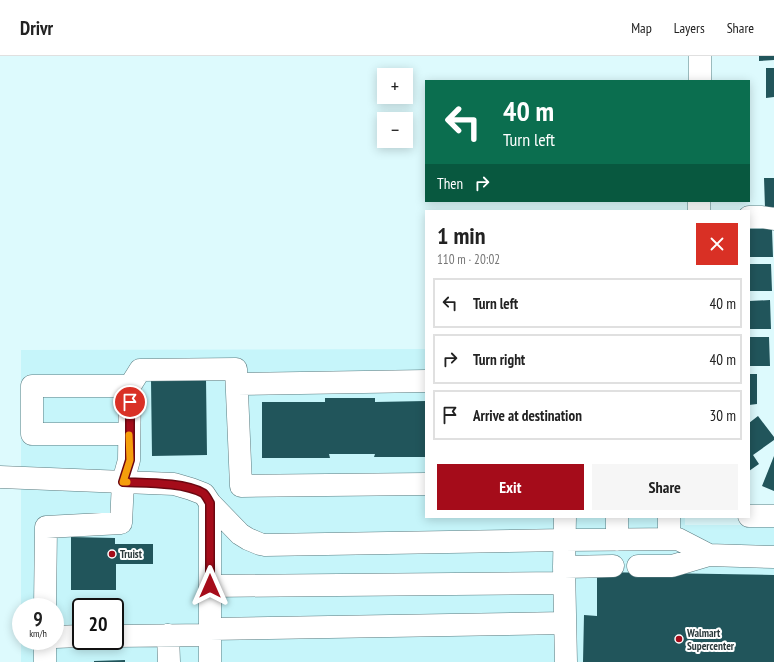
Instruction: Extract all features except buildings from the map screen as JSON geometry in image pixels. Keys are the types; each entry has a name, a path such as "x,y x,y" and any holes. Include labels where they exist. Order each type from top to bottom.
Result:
{"lane":[{"path":"700,56 700,80"},
{"path":"750,217 774,219"},
{"path":"45,598 46,527 121,523 123,482 130,460 130,386 140,370 236,369 241,486"},
{"path":"237,384 425,381"},
{"path":"129,434 32,434 32,386 130,386"},
{"path":"0,477 174,484 204,494 240,534 248,540 265,545 669,539 678,540 709,555"},
{"path":"210,662 210,586 215,508 241,486 425,484"},
{"path":"750,516 774,516"},
{"path":"564,518 566,662"},
{"path":"617,518 617,540"},
{"path":"669,518 669,539"},
{"path":"638,566 672,566 709,555 774,557"},
{"path":"210,586 564,575 613,566"},
{"path":"124,636 210,632 565,623"},
{"path":"168,635 169,662"},
{"path":"45,650 45,662"}],"shaded area":[{"path":"425,349 425,518 685,518 685,525 774,525 774,662 21,662 21,650 64,650 64,598 21,598 21,350"}],"slow traffic":[{"path":"127,482 123,482 130,460 129,435"}],"place":[{"name":"Truist","path":"112,554"},
{"name":"Walmart Supercenter","path":"679,639"}],"route":[{"path":"130,402 130,460 123,482 174,484 204,494 210,503 210,586"}]}
